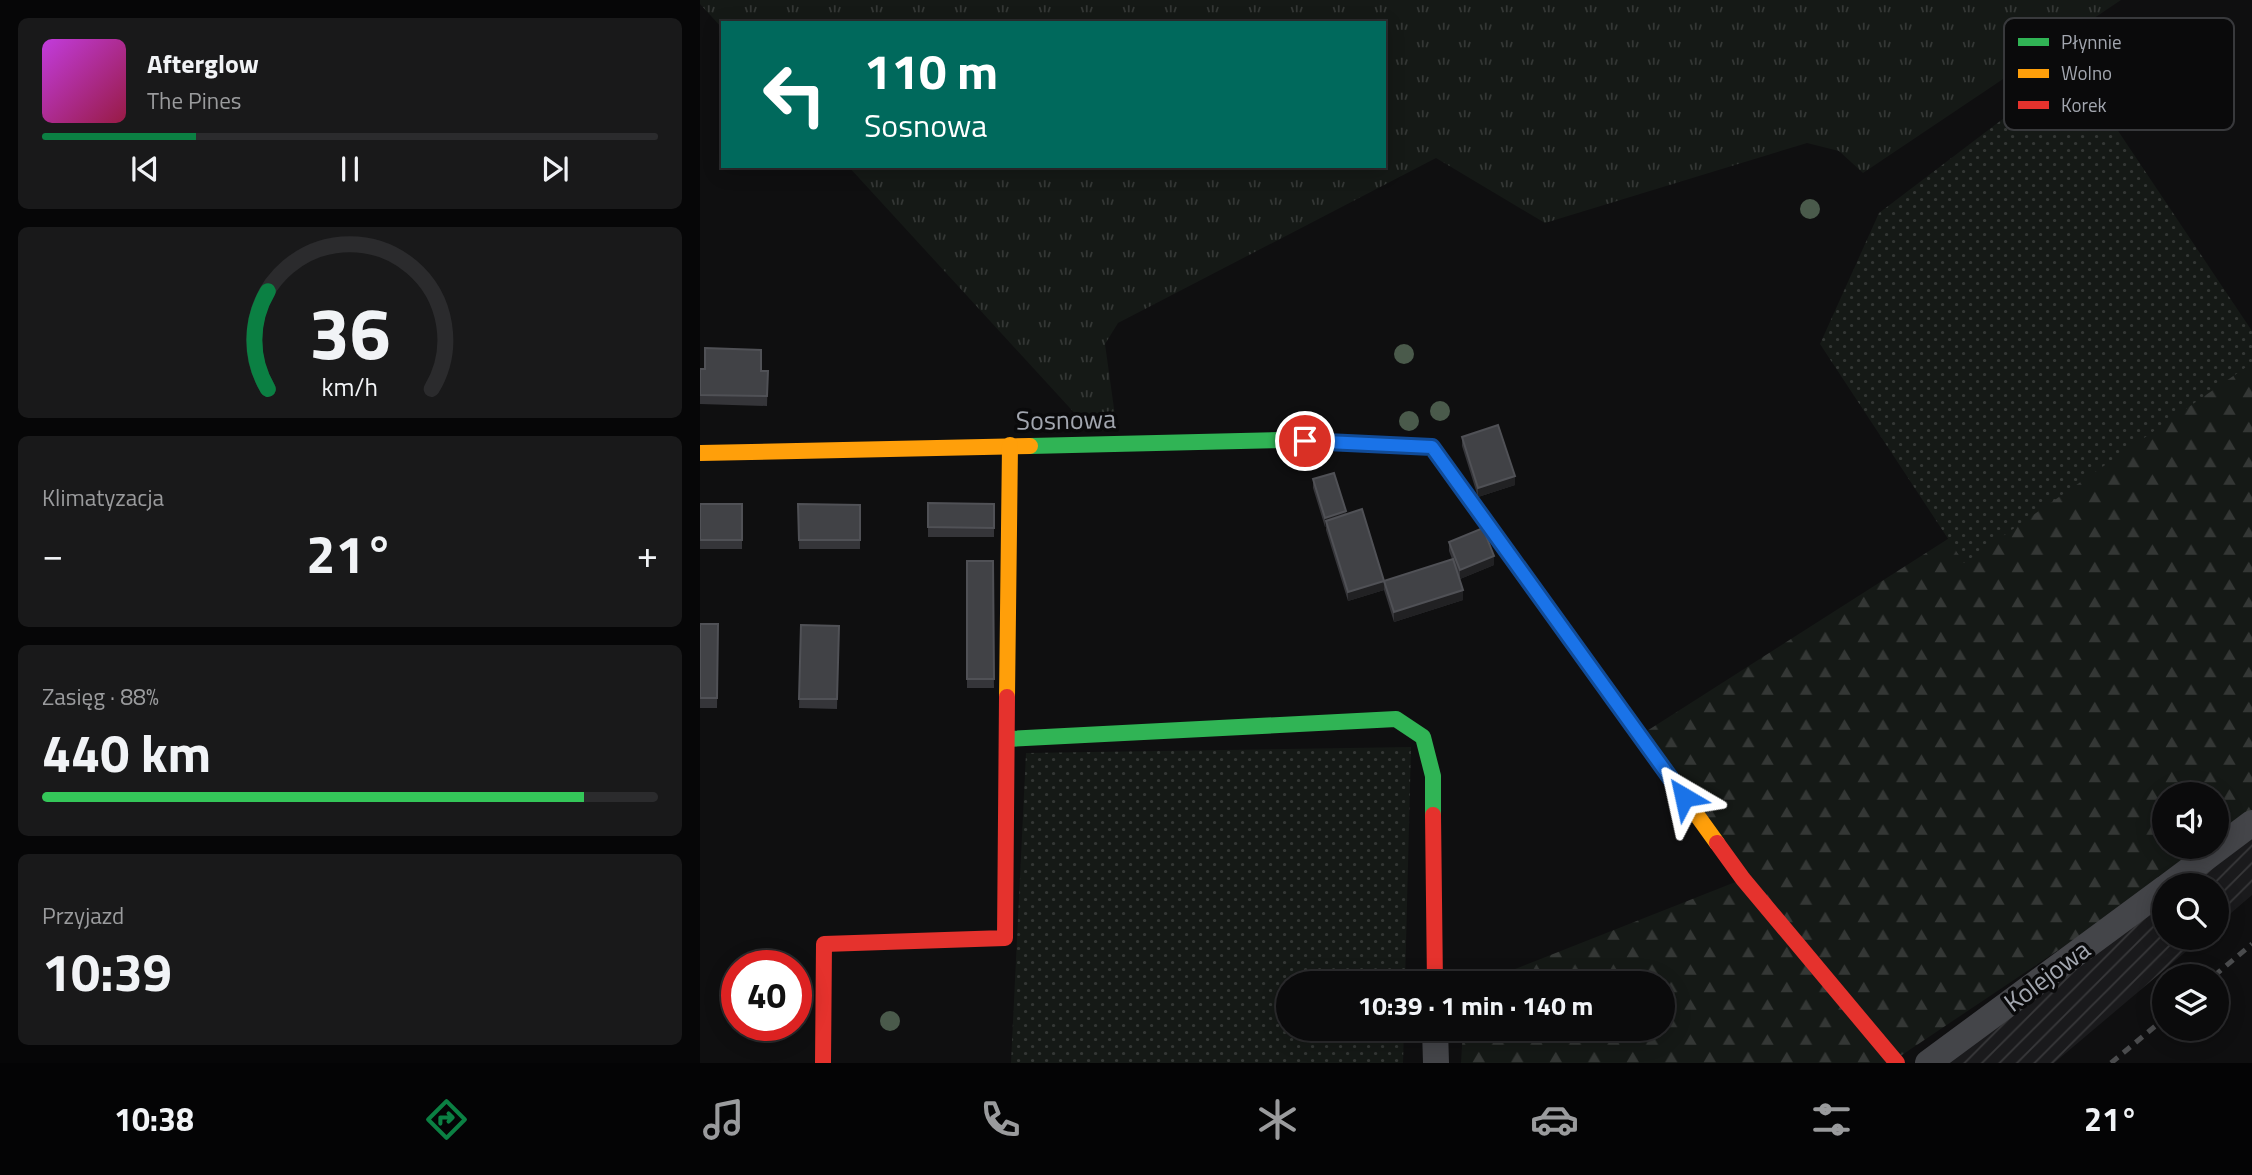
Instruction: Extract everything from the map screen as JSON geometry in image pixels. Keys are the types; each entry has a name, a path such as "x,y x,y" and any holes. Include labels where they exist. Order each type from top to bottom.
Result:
{"street":[{"name":"Sosnowa","path":"700,453 1280,440 1432,447 1743,879 1897,1063"},
{"path":"823,1063 824,944 1005,938 1010,445"},
{"path":"1007,739 1396,719 1423,737 1433,776 1435,971"},
{"name":"Kolejowa","path":"2185,873 2252,824"},
{"name":"Kolejowa","path":"1928,1063 2152,897"},
{"path":"1435,1041 1436,1063"}],"shaded area":[{"path":"2252,824 2252,895 2229,915 2229,873 2186,873 2205,859 2229,859 2229,841"},
{"path":"2152,898 2152,950 2188,950 2171,964 2152,964 2152,980 2054,1063 1928,1063"}],"green space":[{"path":"700,0 2121,0 2094,18 2004,18 2004,78 1863,173 1839,151 1807,143 1545,223 1436,158 1118,323 1105,344 1117,430 1091,431 850,168 1386,168 1386,21 721,21 721,27 700,4"},
{"path":"2004,118 2004,130 2117,130 2252,331 2252,363 1964,563 1820,344 1879,213"},
{"path":"2252,345 2252,820 2229,835 2229,782 2152,782 2152,859 2194,859 2173,873 2152,873 2152,887 1890,1063 1461,1063 1462,1041 1675,1041 1675,971 1510,971 1743,879 1639,736"},
{"path":"1411,747 1405,971 1276,971 1276,1041 1404,1041 1403,1063 1011,1063 1026,753"}],"building":[{"path":"705,348 761,350 761,371 768,371 767,396 700,395 700,369 705,369"},
{"path":"1498,425 1515,476 1478,488 1462,437"},
{"path":"1334,473 1346,511 1325,518 1313,479"},
{"path":"928,503 994,504 994,528 928,527"},
{"path":"700,504 742,504 742,540 700,540"},
{"path":"798,504 860,505 860,540 799,540"},
{"path":"1362,509 1384,581 1348,592 1326,521"},
{"path":"1483,528 1494,556 1460,570 1449,542"},
{"path":"1453,559 1463,590 1394,612 1384,581"},
{"path":"967,561 993,561 994,679 967,679"},
{"path":"700,624 718,624 717,698 700,698"},
{"path":"801,625 839,626 837,699 799,699"}],"railway":[{"path":"2228,964 2252,944"},
{"path":"2111,1063 2152,1029"}],"traffic: fast":[{"path":"1030,446 1280,440 1432,447 1458,483"},
{"path":"1007,739 1396,719 1423,737 1433,776 1433,815"}],"traffic: slow":[{"path":"1007,697 1010,445"},
{"path":"700,453 1030,446"},
{"path":"1458,483 1717,843"}],"traffic: jam":[{"path":"823,1063 824,944 1005,938 1007,697"},
{"path":"1433,815 1435,971"},
{"path":"1717,843 1743,879 1897,1063"}],"route":[{"path":"1305,441 1432,447 1684,797"}]}
